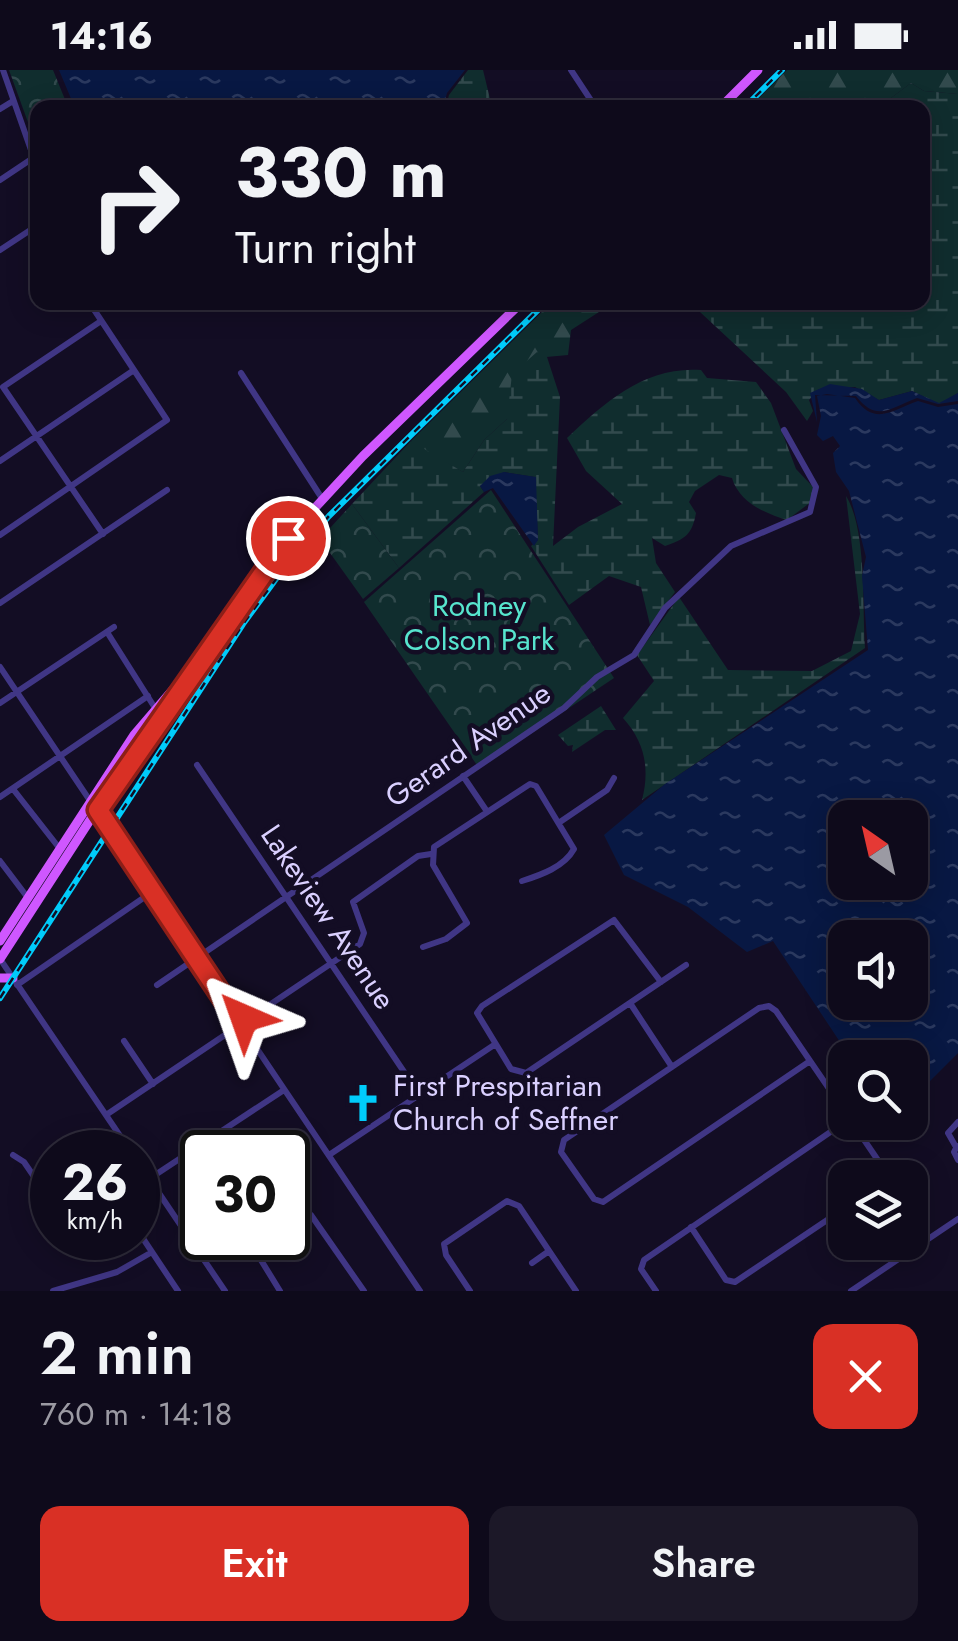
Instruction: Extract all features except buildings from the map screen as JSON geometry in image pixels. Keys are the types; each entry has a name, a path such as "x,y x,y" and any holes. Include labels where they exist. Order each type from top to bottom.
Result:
{"main road":[{"path":"728,100 758,70"},
{"path":"0,941 60,848 95,806 257,578 324,500 514,310"},
{"path":"0,959 155,708 212,643"},
{"path":"0,978 15,982"}],"street":[{"path":"2,70 30,149"},
{"path":"571,70 591,100"},
{"path":"0,109 13,100"},
{"path":"0,180 30,160"},
{"path":"0,250 30,230"},
{"path":"0,535 167,420 94,310"},
{"path":"101,321 1,388 103,534"},
{"path":"0,461 134,370"},
{"path":"241,372 324,500"},
{"name":"Gerard Avenue","path":"157,985 634,655 665,608 731,546 810,512 816,486 784,430"},
{"path":"0,603 167,490"},
{"path":"0,704 110,630 155,708"},
{"path":"0,667 420,1291"},
{"path":"0,798 148,696"},
{"name":"Lakeview Avenue","path":"198,765 419,1094"},
{"path":"463,776 486,810"},
{"path":"560,822 607,790 614,778"},
{"path":"431,854 438,842 530,784 573,840 570,858 542,875 522,881"},
{"path":"13,789 60,848"},
{"path":"424,947 446,939 467,922 431,854"},
{"path":"106,1115 364,940 352,902 418,856 431,854"},
{"path":"0,860 28,898"},
{"path":"15,982 152,892"},
{"path":"661,982 620,923 607,922 482,1006 478,1021 512,1070 526,1073 630,1003 661,982 686,965"},
{"path":"0,959 117,1130"},
{"path":"630,1003 672,1067"},
{"path":"810,1061 603,1202 594,1199 561,1152 564,1140 769,1006 810,1061 828,1087"},
{"path":"124,1041 153,1084"},
{"path":"328,1155 494,1044"},
{"path":"160,1173 284,1090"},
{"path":"958,1122 948,1134 957,1146 958,1160"},
{"path":"656,1291 641,1269 644,1260 828,1136"},
{"path":"13,1154 30,1171"},
{"path":"160,1195 223,1290"},
{"path":"470,1291 446,1255 444,1244 507,1201 519,1206 576,1291"},
{"path":"310,1215 364,1291"},
{"path":"690,1228 726,1280 735,1282 828,1219"},
{"path":"928,1239 958,1219"},
{"path":"532,1263 550,1251"},
{"path":"54,1291 117,1272 138,1260"},
{"path":"157,1260 178,1291"},
{"path":"261,1260 280,1291"},
{"path":"851,1291 897,1260"}],"green space":[{"path":"9,70 53,70 65,100 30,100 30,128"},
{"path":"468,70 483,70 490,100 448,100"},
{"path":"787,70 958,70 958,94 924,91 911,83 888,100 757,100"},
{"path":"911,83 924,91 958,94 958,393 939,404 912,391 879,400 855,387 819,389 809,400 813,411 807,421 786,392 700,312 930,310 930,100 888,100"},
{"path":"544,310 602,310 571,330 568,355 546,357 507,419 484,440 463,472 411,441"},
{"path":"537,352 547,357 560,397 553,546 578,527 622,504 586,471 567,438 628,389 681,370 701,370 707,378 756,382 771,403 796,469 813,487 811,502 787,520 746,500 732,478 719,475 695,491 689,502 696,513 686,535 665,546 652,538 656,563 675,592 650,625 641,587 609,576 569,605 531,546 538,540 535,477 504,472 480,486 484,492 399,568 352,504 411,441 463,472 484,440 507,419 512,374"},
{"name":"Rodney Colson Park","path":"491,490 614,678 479,768 364,602"},
{"path":"846,496 853,510 860,547 865,648 642,800 644,756 623,718 654,681 637,655 679,597 728,670 812,671 851,651 860,614"},
{"path":"352,504 399,568 363,599 320,539"},
{"path":"601,706 616,730 605,730 572,752 573,745 568,746 558,735"}],"water":[{"path":"59,70 465,70 445,100 72,100"},
{"path":"830,384 862,389 879,400 912,391 939,403 958,393 958,401 938,404 917,398 877,411 856,396 815,395 817,422 810,393"},
{"path":"827,394 855,398 862,407 877,414 918,401 938,407 958,404 958,1053 928,1083 928,1040 839,1040 773,941 747,952 688,907 624,875 604,835 665,784 868,650 862,576 866,557 849,491 836,472 833,453 840,446 833,436 823,441 817,435 821,416 817,396"},
{"path":"504,472 536,477 538,540 534,546 493,488 484,492 480,486 490,476"}],"railway":[{"path":"752,100 782,70"},
{"path":"0,998 243,624 287,564 329,516 538,310"}],"place":[{"name":"First Prespitarian Church of Seffner","path":"363,1103"}],"route":[{"path":"244,1018 239,1022 98,810 288,538"}]}
